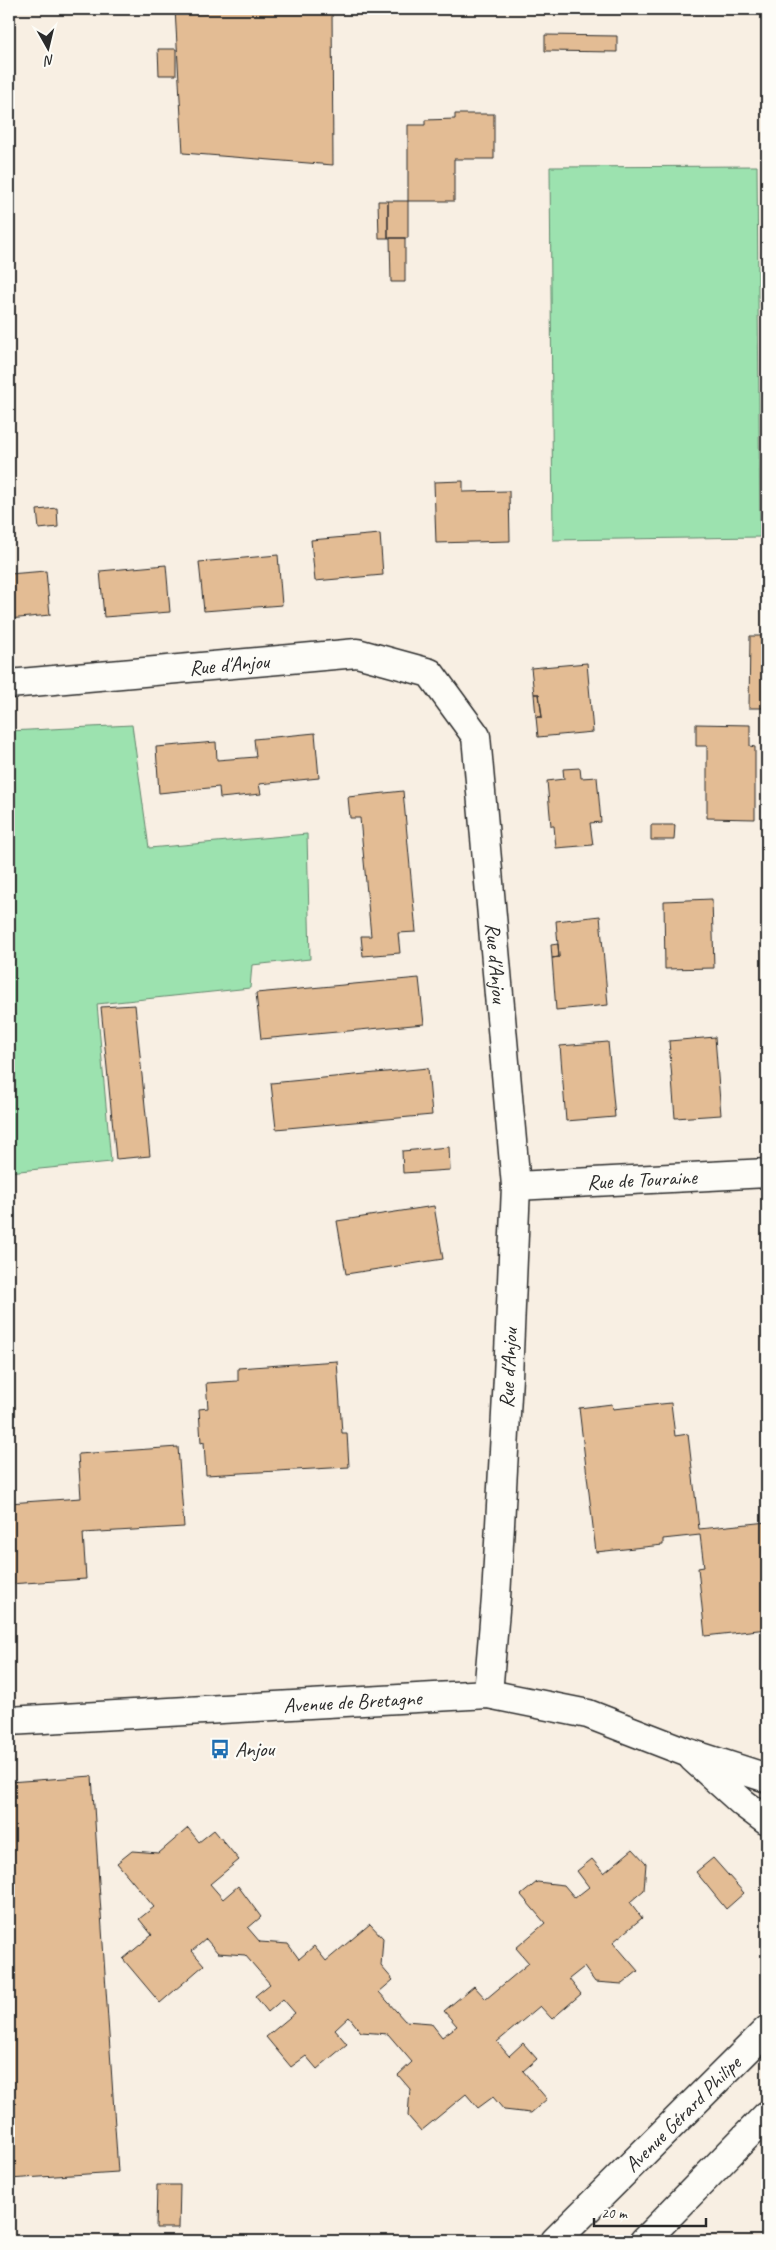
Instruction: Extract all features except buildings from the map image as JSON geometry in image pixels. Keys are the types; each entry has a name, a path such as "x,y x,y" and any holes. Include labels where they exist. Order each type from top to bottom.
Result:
{"street":[{"name":"Rue d'Anjou","path":"9,684 357,653 430,673 476,736 516,1186 508,1377 488,1694"},
{"name":"Rue de Touraine","path":"516,1186 767,1173"},
{"name":"Avenue de Bretagne","path":"9,1721 488,1694 588,1714 686,1752 767,1778"},
{"name":"Avenue de Bretagne","path":"686,1752 743,1803 767,1821"},
{"name":"Avenue Gérard Philipe","path":"555,2241 767,2030"},
{"path":"644,2241 767,2115"}],"green space":[{"path":"757,166 760,537 553,540 550,167"},
{"path":"132,725 149,848 307,834 310,959 252,965 250,988 97,1004 111,1162 9,1172 9,731"}],"place":[{"name":"Anjou","path":"220,1749"}]}
